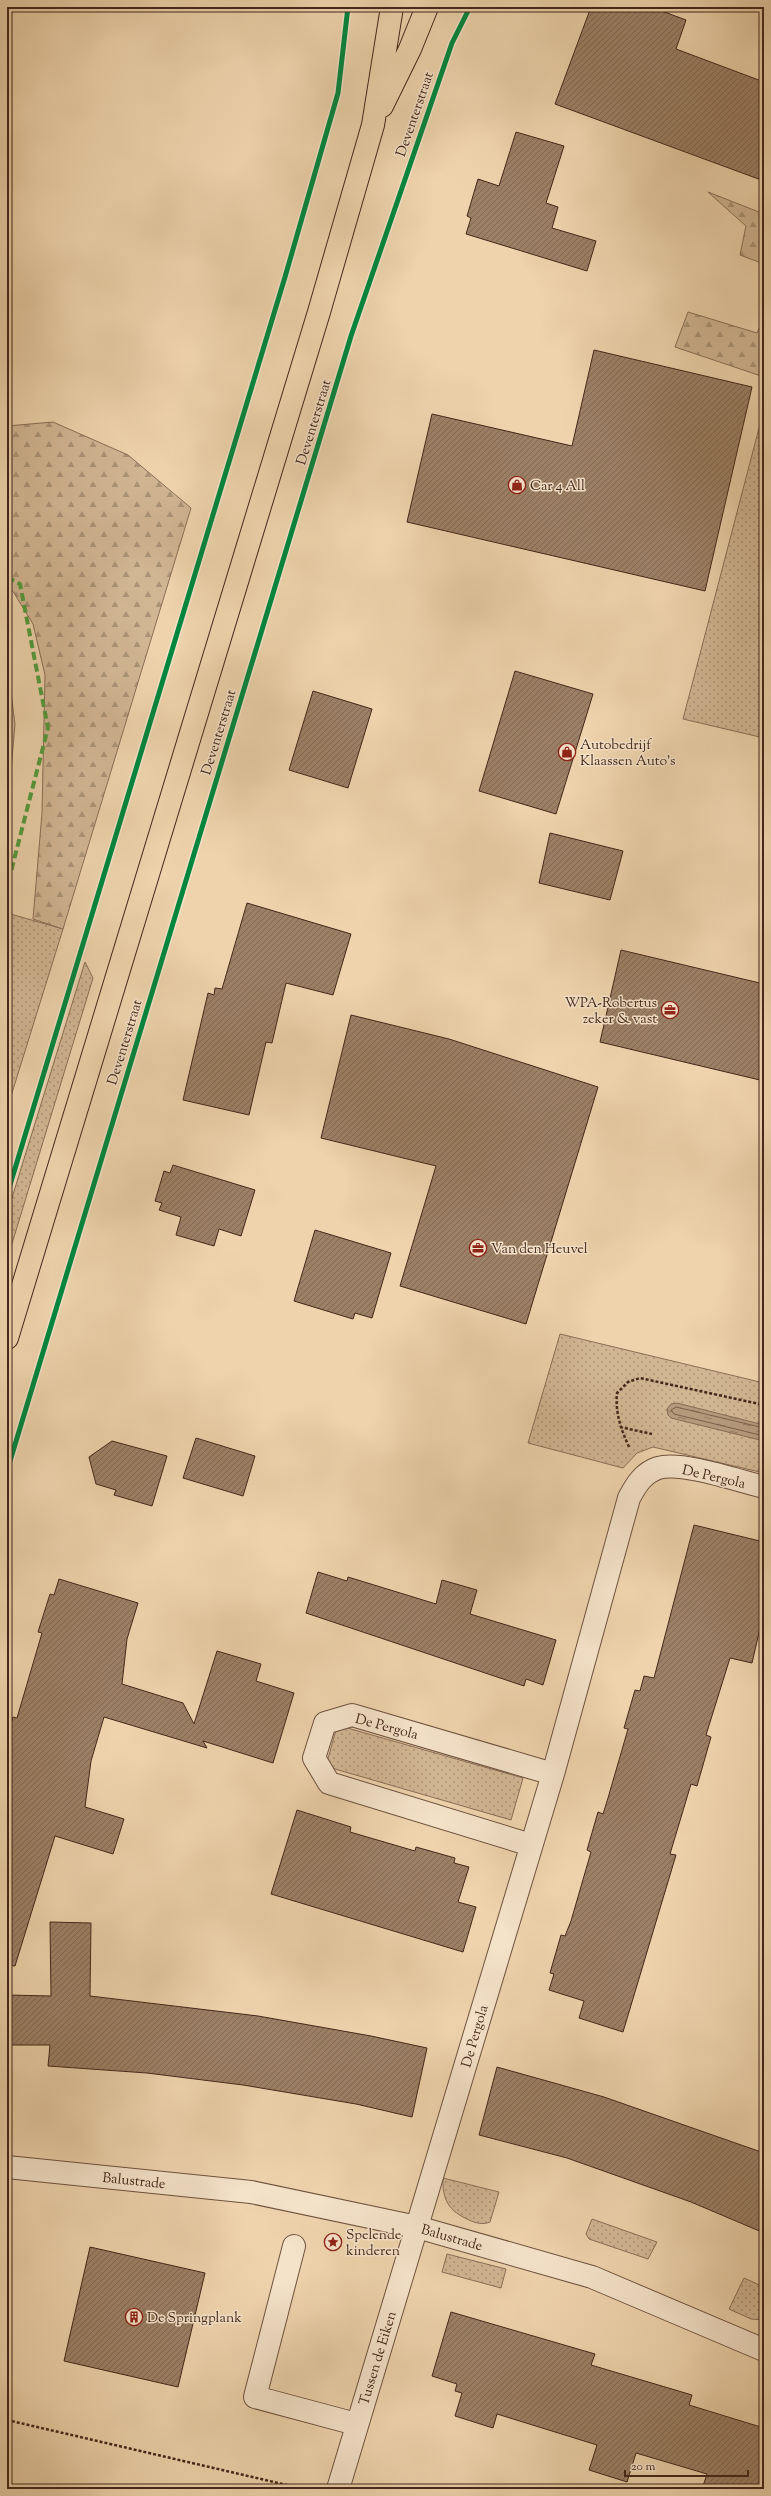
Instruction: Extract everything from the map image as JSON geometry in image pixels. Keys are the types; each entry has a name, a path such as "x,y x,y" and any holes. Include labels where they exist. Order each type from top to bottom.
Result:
{"main road":[{"name":"Deventerstraat","path":"7,1338 319,312 373,125 392,7"},
{"name":"Deventerstraat","path":"373,125 410,49 427,7"}],"street":[{"name":"De Pergola","path":"417,2227 553,1774 629,1498 639,1480 658,1468 682,1467 764,1487"},
{"name":"De Pergola","path":"531,1845 329,1783 314,1758 325,1723 352,1715 553,1774"},
{"name":"Balustrade","path":"7,2167 251,2192 417,2227 592,2277 764,2350"},
{"name":"Tussen de Eiken","path":"338,2489 356,2424 417,2227"},
{"path":"294,2246 256,2397 356,2424"}],"path":[{"path":"648,1474 629,1448 620,1427 616,1408 617,1393 628,1382 640,1378 764,1405"},
{"path":"7,2420 304,2489"}],"green space":[{"path":"708,192 764,214 764,264 740,255 746,226"},
{"path":"688,312 757,333 764,318 764,377 675,347"},
{"path":"764,409 764,738 683,719"},
{"path":"53,422 128,455 191,508 63,929 33,919 42,813 45,675 33,624 14,593 7,585 7,426"},
{"path":"7,662 15,724 7,817"},
{"path":"7,913 63,929 7,1109"},
{"path":"85,962 93,978 7,1260 7,1214"},
{"path":"560,1334 764,1383 764,1473 653,1447 637,1453 623,1468 528,1443"},
{"path":"344,1727 523,1778 511,1820 335,1769 327,1762 336,1730"},
{"path":"443,2178 499,2192 490,2222 474,2222 456,2213 448,2204 446,2199"},
{"path":"592,2219 657,2242 648,2259 589,2239 586,2234"},
{"path":"447,2254 506,2269 501,2288 442,2272"},
{"path":"744,2278 764,2287 764,2320 751,2319 729,2309"}],"water":[{"path":"677,1403 764,1425 764,1441 671,1418 668,1415 667,1409 671,1404"}],"building":[{"path":"591,7 651,7 686,20 676,49 764,82 764,181 555,104"},
{"path":"516,132 564,146 546,203 558,207 552,228 596,241 587,271 466,234 471,218 467,216 478,179 499,186"},
{"path":"594,350 752,387 705,591 407,522 432,414 572,446"},
{"path":"515,671 593,694 556,814 479,791"},
{"path":"313,691 372,709 348,788 289,770"},
{"path":"550,833 623,851 610,900 539,883"},
{"path":"247,903 351,934 333,995 286,983 272,1043 266,1042 249,1115 183,1100 208,993 214,995 215,988 222,989"},
{"path":"621,950 764,984 764,1081 600,1042"},
{"path":"351,1015 449,1039 598,1087 526,1324 400,1286 436,1166 321,1138"},
{"path":"173,1165 255,1190 241,1236 219,1229 214,1246 176,1235 181,1217 159,1210 162,1203 155,1201 164,1171 170,1173"},
{"path":"315,1230 391,1253 372,1318 355,1313 353,1319 294,1301"},
{"path":"196,1438 255,1456 243,1496 183,1478"},
{"path":"112,1441 167,1456 152,1506 114,1495 116,1490 96,1484 89,1457"},
{"path":"694,1525 764,1542 764,1611 752,1663 730,1658 706,1735 711,1737 697,1786 691,1784 670,1854 676,1855 623,2032 579,2018 584,2001 549,1990 554,1974 550,1973 561,1935 565,1936 571,1921 591,1852 587,1850 598,1812 603,1814 608,1798 628,1729 624,1728 635,1690 640,1691 644,1676 654,1678"},
{"path":"318,1572 347,1581 348,1577 436,1604 442,1580 477,1590 470,1614 556,1640 543,1685 526,1679 524,1686 306,1613"},
{"path":"59,1579 138,1603 127,1639 122,1684 183,1703 194,1724 217,1651 261,1664 256,1681 294,1693 273,1763 203,1741 207,1748 104,1717 91,1761 85,1807 124,1819 113,1854 55,1836 15,1966 7,1965 7,1737 13,1717 17,1718 42,1633 38,1632 50,1594 54,1595"},
{"path":"297,1810 351,1827 350,1832 415,1851 416,1847 455,1858 454,1863 469,1867 458,1902 476,1907 463,1952 271,1894"},
{"path":"50,1922 91,1923 90,1996 258,2016 371,2036 427,2048 412,2117 356,2104 243,2085 147,2073 48,2066 50,2045 7,2045 7,1995 51,1996"},
{"path":"497,2067 604,2097 764,2153 764,2233 691,2202 567,2158 479,2135"},
{"name":"De Springplank","path":"90,2247 205,2273 178,2387 64,2361"},
{"path":"451,2312 595,2354 591,2365 692,2395 689,2405 764,2428 764,2489 702,2489 707,2474 636,2453 627,2482 589,2470 597,2445 497,2414 493,2428 455,2416 462,2393 455,2391 457,2384 432,2376"}],"marked path":[{"path":"7,577 20,584 48,728 7,887"}],"cycle path":[{"path":"7,1195 285,277 338,93 348,7"},
{"path":"7,1471 351,336 452,43 470,7"}],"place":[{"name":"Car 4 All","path":"517,485"},
{"name":"Autobedrijf Klaassen Auto's","path":"567,752"},
{"name":"WPA-Robertus zeker & vast","path":"670,1010"},
{"name":"Van den Heuvel","path":"478,1248"},
{"name":"Spelende kinderen","path":"333,2242"},
{"name":"De Springplank","path":"134,2317"}]}
